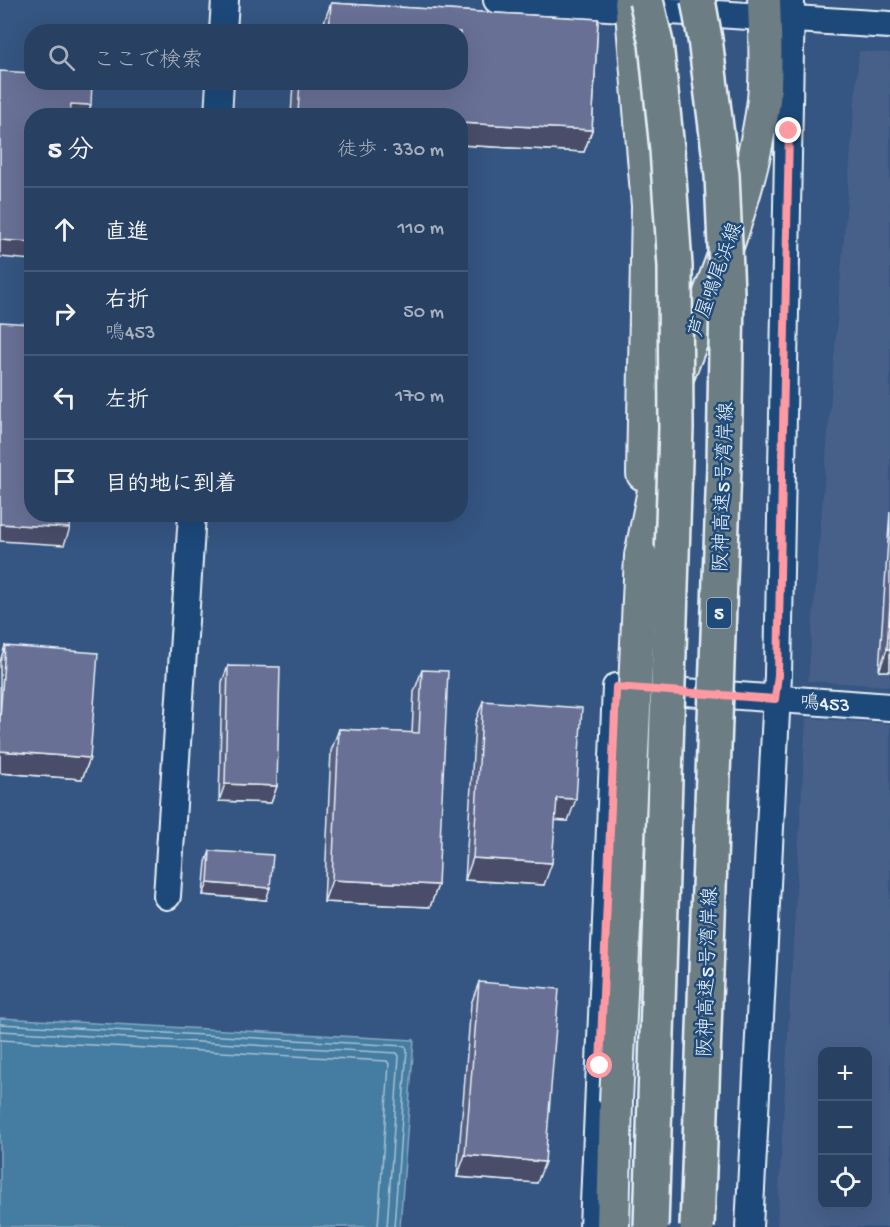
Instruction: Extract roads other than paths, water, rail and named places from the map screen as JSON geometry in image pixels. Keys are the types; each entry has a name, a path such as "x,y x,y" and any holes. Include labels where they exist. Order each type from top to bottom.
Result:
{"highway":[{"name":"阪神高速5号湾岸線","path":"697,1227 724,466 727,293 722,175 698,0"},
{"path":"637,3 656,43 675,266 676,428 651,1227"}],"main road":[{"name":"芦屋鳴尾浜線","path":"613,1227 616,1102 641,556 648,206 637,3"},
{"name":"芦屋鳴尾浜線","path":"641,556 676,382 728,246 744,191 764,99 777,9"}],"street":[{"path":"224,24 225,0"},
{"path":"496,0 777,9 890,25"},
{"path":"749,1227 778,663 777,9"},
{"path":"218,108 220,90"},
{"path":"167,896 191,522"},
{"name":"鳴453","path":"593,1227 616,687 890,707"}],"water":[{"path":"0,1018 414,1040 400,1227 0,1227"}]}
